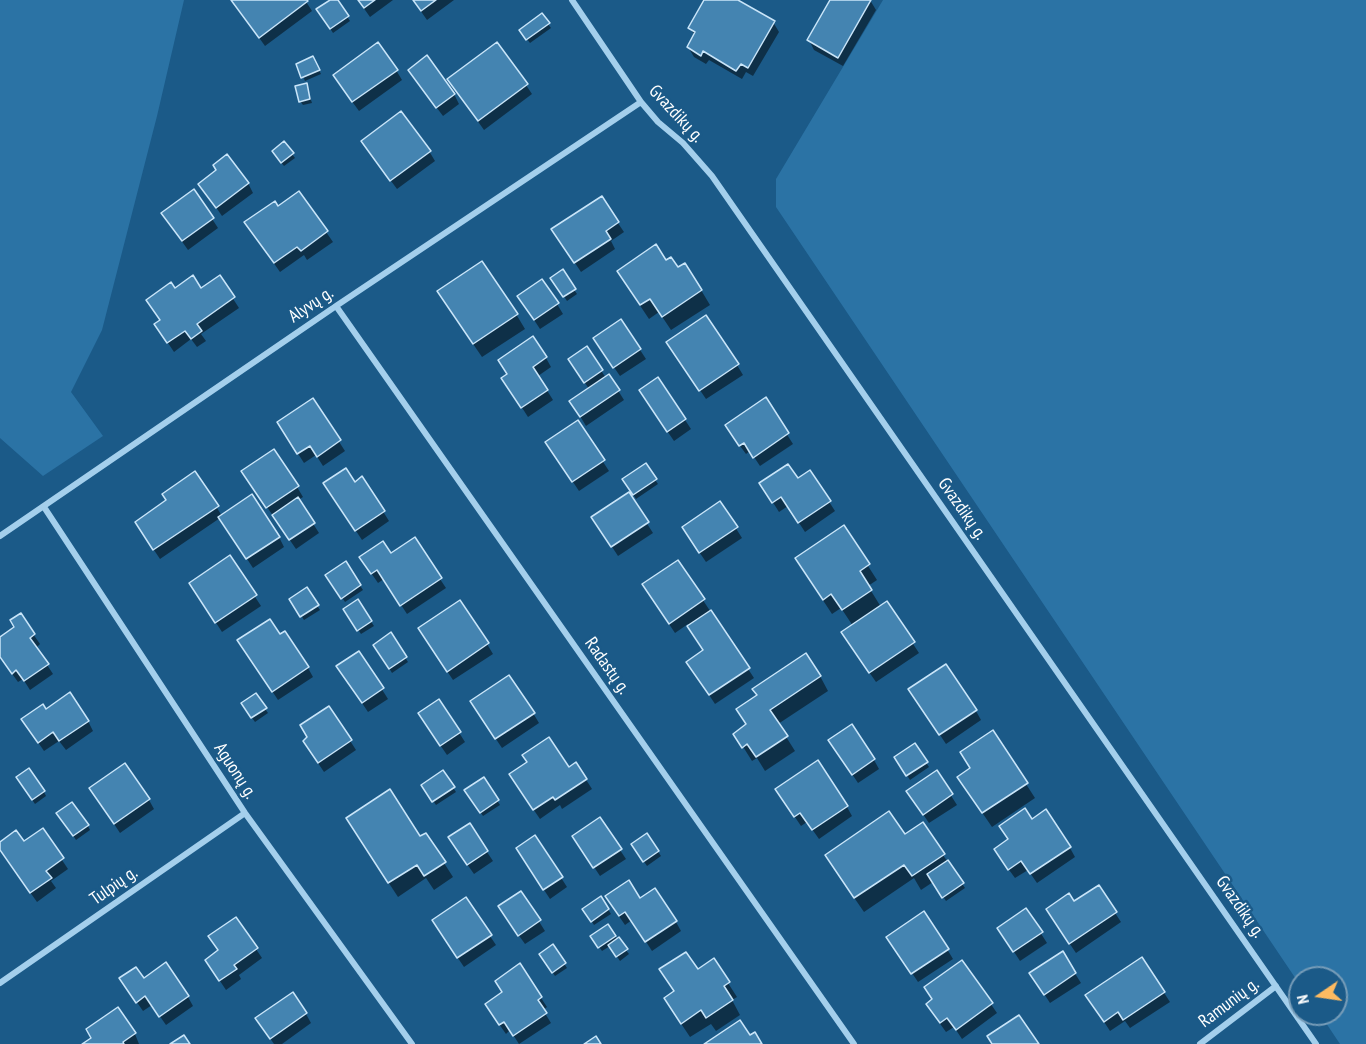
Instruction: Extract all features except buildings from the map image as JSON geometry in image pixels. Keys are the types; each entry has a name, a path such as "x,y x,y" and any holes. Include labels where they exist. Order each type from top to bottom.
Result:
{"street":[{"name":"Gvazdikų g.","path":"572,0 641,102 658,122 683,143 712,176 1316,1044"},
{"name":"Alyvų g.","path":"0,536 336,306 641,102"},
{"name":"Radastų g.","path":"336,306 854,1044"},
{"name":"Aguonų g.","path":"44,507 245,813 412,1044"},
{"name":"Tulpių g.","path":"0,983 245,813"},
{"name":"Ramunių g.","path":"1200,1044 1276,986"}],"shaded area":[{"path":"0,0 184,0 102,330 71,392 103,436 43,476 0,438"},
{"path":"883,0 1366,0 1366,1044 1340,1044 1328,1026 1348,1026 1348,966 1288,967 776,207 776,179"}]}
